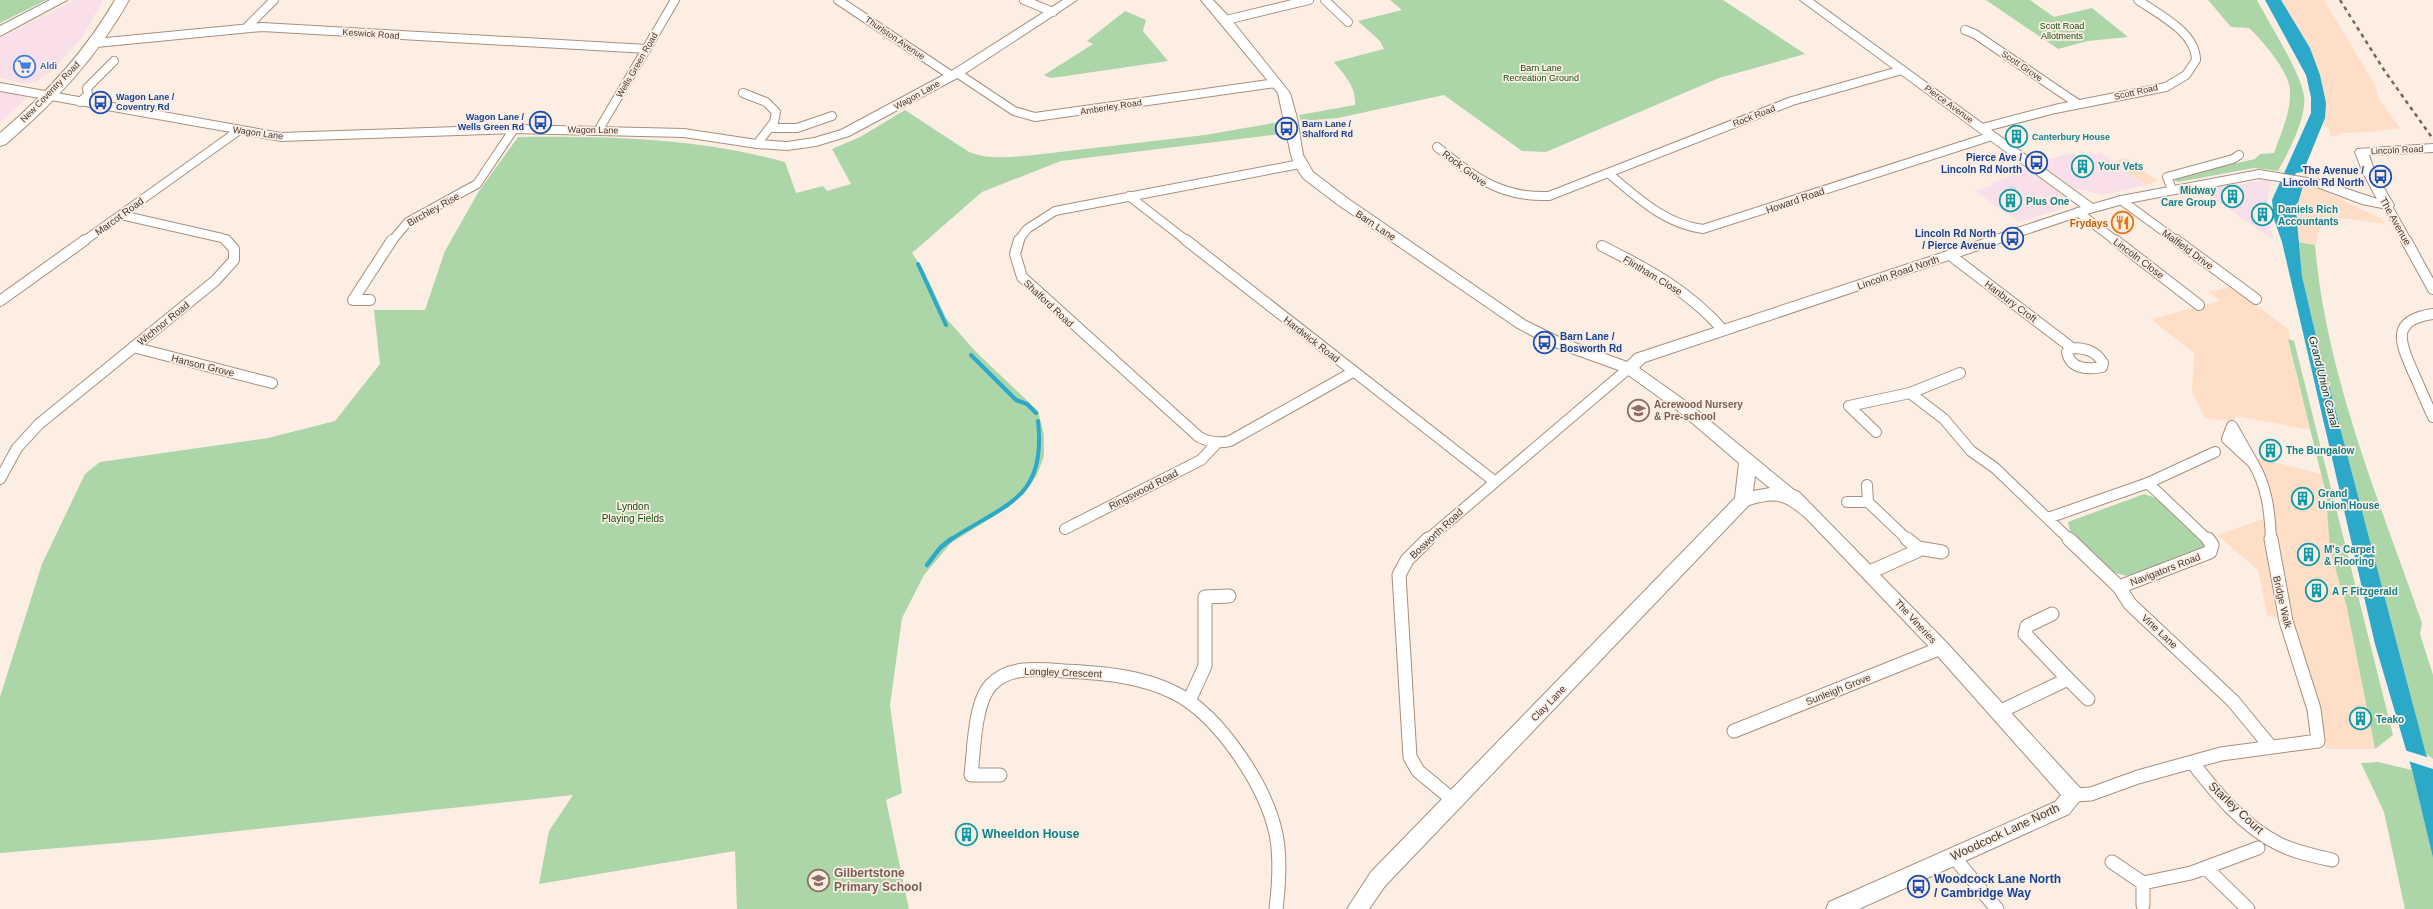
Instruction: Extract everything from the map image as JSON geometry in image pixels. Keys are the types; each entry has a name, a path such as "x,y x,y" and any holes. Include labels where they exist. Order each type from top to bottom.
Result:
{"highway":[{"path":"0,32 60,0"},
{"name":"New Coventry Road","path":"0,141 68,76 96,43 122,0"}],"street":[{"path":"246,28 274,0"},
{"name":"Wells Green Road","path":"598,130 675,0"},
{"name":"Thurlston Avenue","path":"838,0 954,74"},
{"path":"1024,0 1053,12"},
{"name":"Wagon Lane","path":"0,87 266,136 299,138 514,128 684,133 757,144 794,145 816,142 840,135 954,74 1071,0"},
{"name":"Barn Lane","path":"1207,0 1226,20 1276,83 1288,102 1300,164 1308,175 1328,191 1521,324 1554,341 1629,368"},
{"path":"1226,20 1309,0"},
{"path":"1325,0 1348,22"},
{"name":"Pierce Avenue","path":"1806,0 1982,128 2084,210"},
{"name":"Scott Road","path":"1982,128 2078,104 2174,84 2192,69 2196,56 2189,40 2176,26 2138,0"},
{"name":"Keswick Road","path":"96,43 246,28 647,49"},
{"name":"Scott Grove","path":"1965,30 1975,34 2078,104"},
{"path":"80,102 88,95 87,88 114,61"},
{"name":"Rock Road","path":"1608,173 1829,88 1902,70"},
{"name":"Amberley Road","path":"954,74 972,80 1015,113 1035,117 1276,83"},
{"path":"743,93 774,106 776,112 770,128 757,144"},
{"path":"770,128 797,128 832,116"},
{"name":"Birchley Rise","path":"370,300 353,300 399,230 408,222 477,184 514,128"},
{"name":"Marcot Road","path":"0,302 238,131"},
{"name":"Howard Road","path":"1608,173 1673,221 1687,227 1703,229 1992,136"},
{"name":"Rock Grove","path":"1437,147 1486,185 1505,193 1524,197 1553,194 1608,173"},
{"name":"Lincoln Road","path":"2361,152 2433,148"},
{"name":"The Avenue","path":"2361,152 2369,173 2433,289"},
{"path":"2172,189 2167,177 2233,159 2239,155"},
{"name":"Shalford Road","path":"1217,443 1199,437 1022,277 1016,267 1016,245 1021,235 1035,221 1055,211 1300,164"},
{"name":"Lincoln Road North","path":"1629,368 1640,358 2084,210 2172,189 2266,174 2320,184 2362,199 2387,205"},
{"name":"Hardwick Road","path":"1130,196 1494,481"},
{"name":"Malfield Drive","path":"2121,200 2256,299"},
{"name":"Lincoln Close","path":"2084,210 2199,305"},
{"name":"Wichnor Road","path":"0,479 17,448 39,424 223,273 234,260 235,254 230,242 222,238 121,215"},
{"name":"Flintham Close","path":"1602,246 1620,250 1674,285 1698,303 1723,330"},
{"name":"Hanbury Croft","path":"1950,255 2072,348"},
{"path":"2433,314 2416,316 2407,323 2400,336 2402,346 2433,416"},
{"name":"Hanson Grove","path":"133,347 272,383"},
{"path":"1629,368 1682,406 1747,459 1748,467 1743,500 1764,494 1793,496"},
{"name":"Bosworth Road","path":"1453,800 1418,771 1410,757 1399,575 1407,560 1421,545 1494,481 1629,368"},
{"path":"1217,443 1230,440 1353,372"},
{"path":"1876,432 1849,406 1871,399 1887,399 1910,393 1960,373"},
{"name":"Vine Lane","path":"1910,393 1944,419 1971,451 1995,468 2119,587 2130,604 2234,701 2270,746"},
{"name":"Ringswood Road","path":"1065,529 1201,460 1217,443"},
{"path":"2048,518 2148,483 2215,452"},
{"name":"The Vineries","path":"1747,459 1793,496 1870,572 2074,794"},
{"name":"Bridge Walk","path":"2253,463 2260,475 2270,513 2271,549 2286,621 2314,709 2318,741 2270,746"},
{"name":"Navigators Road","path":"2119,587 2210,552 2212,545 2205,535 2148,483"},
{"path":"1867,485 1868,502 1885,520 1918,548 1942,552"},
{"name":"Clay Lane","path":"1357,909 1378,879 1743,500"},
{"path":"1847,502 1868,502"},
{"path":"1870,572 1917,551 1918,548"},
{"path":"1189,701 1205,666 1205,597 1229,596"},
{"path":"2052,614 2027,626 2025,634 2088,699"},
{"name":"Sunleigh Grove","path":"1734,731 1941,648"},
{"name":"Longley Crescent","path":"1000,775 971,775 984,693 1001,677 1024,669 1096,672 1137,680 1167,690 1189,701 1208,716 1230,744 1268,808 1274,826 1278,863 1276,909"},
{"path":"1999,712 2068,679"},
{"path":"2074,794 2091,794 2221,754 2270,746"},
{"name":"Starley Court","path":"2192,762 2210,784 2245,819 2273,842 2332,860"},
{"name":"Woodcock Lane North","path":"1836,909 2062,808 2074,794"},
{"path":"2112,862 2143,883 2169,879 2206,868 2235,854 2258,848"},
{"path":"1953,856 1997,909"},
{"path":"2206,868 2248,909"},
{"path":"2143,883 2143,905"}],"shaded area":[{"path":"75,0 103,0 81,39 53,70 38,81 26,84 0,78 0,38"},
{"path":"2281,0 2324,0 2376,87 2378,98 2400,128 2370,132 2342,133 2334,137 2329,134 2329,127 2322,125 2325,117 2320,75 2310,48"},
{"path":"0,91 28,97 0,122"},
{"path":"2100,152 2145,185 2103,195 2074,188 2038,162 2072,153 2081,158"},
{"path":"2126,158 2158,181 2146,185 2113,162"},
{"path":"2028,170 2064,197 2067,205 2062,209 2019,222 1975,191 1994,185 1991,183"},
{"path":"2272,180 2267,201 2273,240 2202,190"},
{"path":"2303,186 2320,189 2382,219 2385,224 2326,216 2318,233 2316,245 2299,242 2296,210"},
{"path":"2232,286 2289,330 2291,353 2310,430 2236,416 2234,421 2205,418 2192,392 2194,353 2151,319 2220,301 2209,292"},
{"path":"2259,458 2321,474 2336,570 2347,608 2375,749 2328,749 2314,736 2278,618 2267,615 2258,570 2217,535 2263,519 2262,500 2254,475"}],"green space":[{"path":"0,0 46,0 0,23"},
{"name":"Barn Lane Recreation Ground","path":"1390,0 1723,0 1805,54 1719,78 1546,152 1522,151 1444,95 1338,118 1301,121 1299,115 1355,105 1352,87 1334,62 1384,49 1380,41 1358,21 1402,10"},
{"name":"Scott Road Allotments","path":"1986,0 2030,0 2054,17 2092,8 2128,37 2088,41 2058,49"},
{"path":"2208,0 2257,0 2284,48 2302,86 2304,96 2303,114 2296,135 2278,171 2254,168 2178,182 2172,179 2175,177 2255,159 2260,154 2274,153 2283,128 2290,101 2289,84 2286,77 2272,54 2260,39 2249,28 2231,27"},
{"path":"1125,11 1146,20 1143,31 1168,61 1059,77 1050,78 1044,75 1093,44 1087,41"},
{"name":"Lyndon Playing Fields","path":"905,110 969,152 977,155 993,157 1034,155 1205,135 1279,122 1281,134 1061,161 982,192 912,253 924,271 946,318 976,352 1038,411 1044,435 1044,456 1037,475 1024,494 1007,508 951,543 924,575 902,618 890,705 902,793 886,800 909,909 737,909 735,851 539,884 549,831 573,795 164,839 0,853 0,697 42,564 85,474 100,462 268,438 335,421 380,364 374,310 425,310 445,251 479,191 518,137 619,138 686,143 719,148 785,162 796,193 823,186 827,191 851,184 832,149 860,137"},
{"path":"2299,242 2315,245 2321,294 2330,342 2342,389 2372,484 2422,623 2420,634 2433,675 2433,759 2426,754 2316,336 2302,276"},
{"path":"2288,339 2294,341 2393,735 2375,749 2347,608 2330,550 2326,494"},
{"path":"2144,494 2156,498 2203,540 2206,547 2127,576 2111,572 2070,531 2068,522"},
{"path":"2378,762 2412,770 2433,858 2433,909 2405,909 2384,812 2361,763"}],"water":[{"name":"Grand Union Canal","path":"2265,0 2281,0 2310,48 2320,75 2326,103 2325,118 2303,172 2296,173 2291,183 2303,186 2296,210 2302,276 2316,336 2426,754 2433,769 2433,858 2412,770 2375,644 2282,242 2274,219 2272,200 2311,113 2311,97 2306,75"}],"pier":[{"path":"2404,750 2430,758 2433,769 2408,761"}],"waterway":[{"path":"918,264 946,325"},
{"path":"971,355 1016,400 1027,404 1036,413"},
{"path":"950,540 1018,497 1028,484 1036,468 1039,447 1038,421"},
{"path":"927,565 940,548 951,539"}],"railway":[{"path":"2340,0 2384,70 2433,139"}],"place":[{"name":"Aldi","path":"24,66"},
{"name":"Wagon Lane / Coventry Rd","path":"100,102"},
{"name":"Wagon Lane / Wells Green Rd","path":"540,122"},
{"name":"Barn Lane / Shalford Rd","path":"1286,129"},
{"name":"Canterbury House","path":"2017,137"},
{"name":"Pierce Ave / Lincoln Rd North","path":"2037,163"},
{"name":"Your Vets","path":"2082,166"},
{"name":"The Avenue / Lincoln Rd North","path":"2380,176"},
{"name":"Midway Care Group","path":"2232,196"},
{"name":"Plus One","path":"2010,201"},
{"name":"Daniels Rich Accountants","path":"2262,215"},
{"name":"Frydays","path":"2123,223"},
{"name":"Lincoln Rd North / Pierce Avenue","path":"2012,239"},
{"name":"Barn Lane / Bosworth Rd","path":"1544,342"},
{"name":"Acrewood Nursery & Pre-school","path":"1639,410"},
{"name":"The Bungalow","path":"2271,450"},
{"name":"Grand Union House","path":"2302,499"},
{"name":"M's Carpet & Flooring","path":"2309,555"},
{"name":"A F Fitzgerald","path":"2317,591"},
{"name":"Teako","path":"2361,719"},
{"name":"Wheeldon House","path":"966,834"},
{"name":"Gilbertstone Primary School","path":"819,880"},
{"name":"Woodcock Lane North / Cambridge Way","path":"1918,886"}]}
